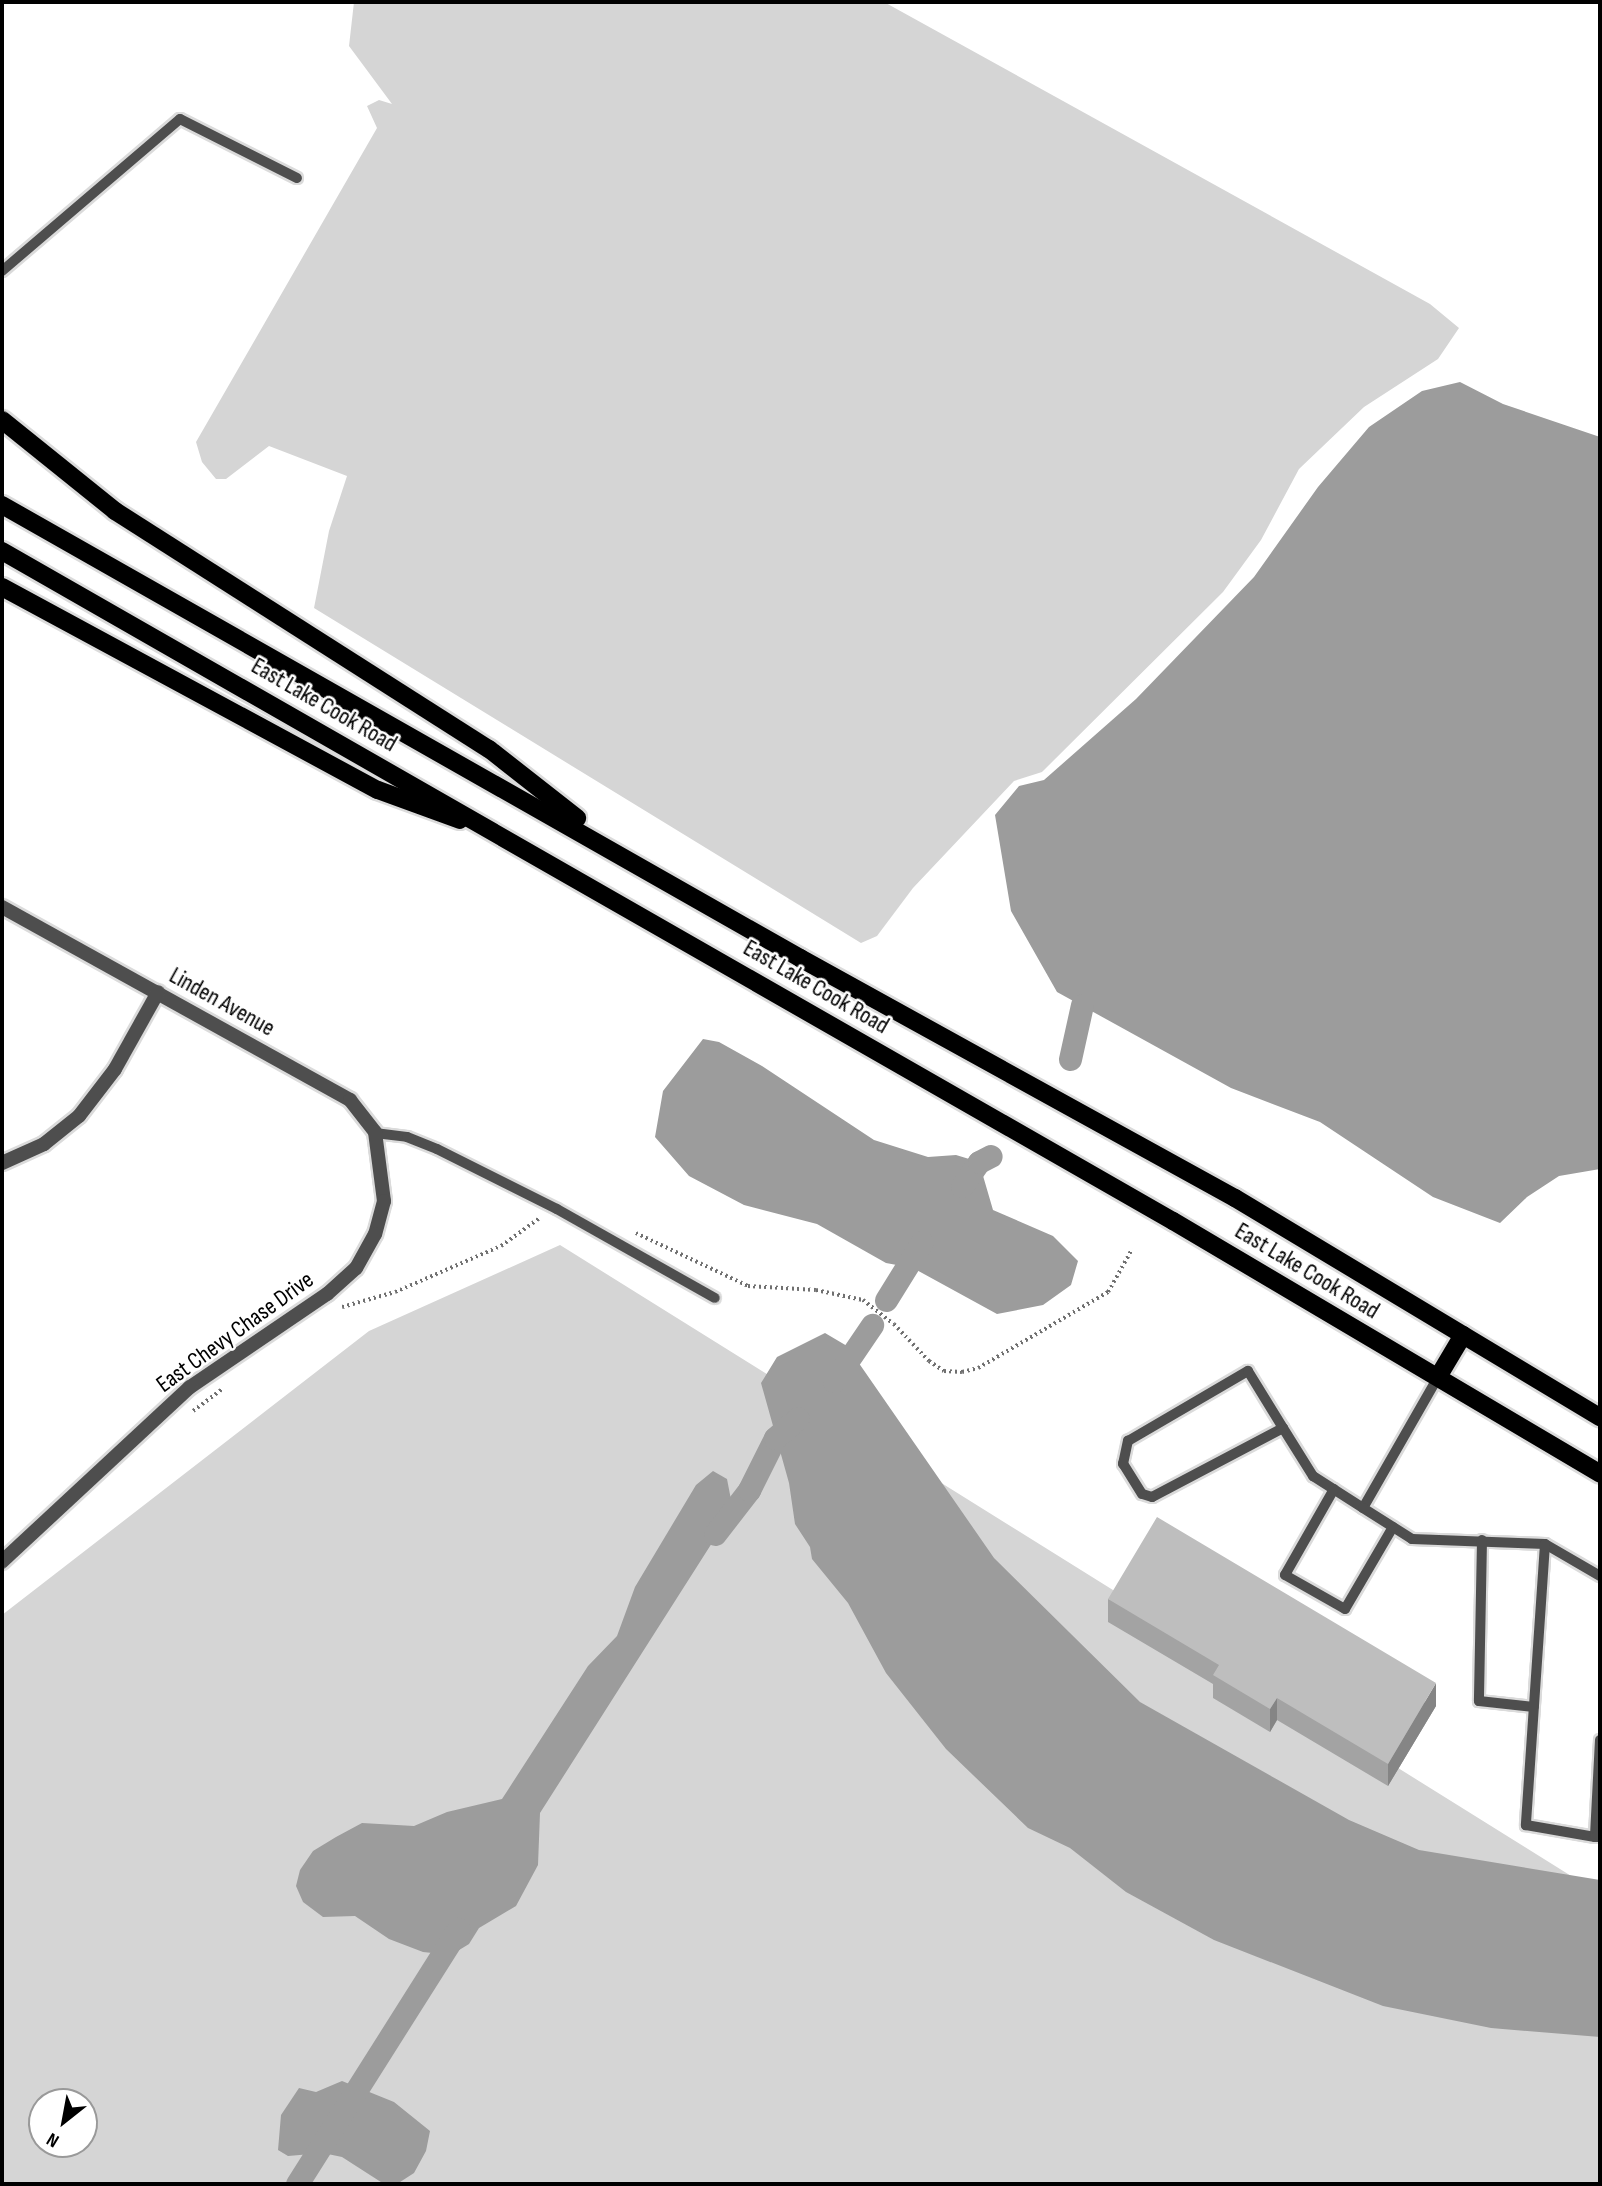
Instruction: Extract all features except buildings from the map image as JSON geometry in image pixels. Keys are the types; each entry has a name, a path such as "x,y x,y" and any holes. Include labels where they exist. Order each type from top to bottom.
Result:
{"main road":[{"path":"2,420 115,511 489,749 621,853"},
{"name":"East Lake Cook Road","path":"2,505 621,853 800,958 1235,1198 1600,1417"},
{"name":"East Lake Cook Road","path":"2,551 509,839 1438,1377 1600,1474"},
{"path":"2,587 378,790 509,839"},
{"path":"1438,1377 1463,1335"}],"street":[{"name":"Linden Avenue","path":"2,907 350,1100 375,1133 382,1170"},
{"path":"2,1163 44,1144 79,1116 115,1069 158,992"},
{"name":"East Chevy Chase Drive","path":"2,1562 190,1387 327,1294 356,1268 375,1234 384,1201 382,1170"}],"lane":[{"path":"2,271 180,119 297,178"},
{"path":"375,1133 407,1138 437,1149 557,1209 715,1298"},
{"path":"1283,1428 1153,1497 1142,1494 1123,1464 1128,1441 1248,1371 1313,1476 1412,1539 1545,1544 1600,1576"},
{"path":"1363,1508 1438,1377"},
{"path":"1334,1489 1285,1574 1345,1609 1393,1527"},
{"path":"1482,1540 1479,1701 1534,1707"},
{"path":"1545,1544 1526,1825 1598,1837 1600,1740"}],"path":[{"path":"332,1313 501,1246 557,1209"},
{"path":"633,1232 748,1286 816,1290 863,1300 894,1324 929,1361 944,1371 962,1372 978,1368 1108,1292 1132,1248"},
{"path":"190,1413 234,1380"}],"shaded area":[{"path":"354,2 884,2 1430,304 1459,328 1438,359 1364,407 1299,469 1261,540 1223,592 1042,772 1014,781 913,888 877,936 861,943 314,608 329,531 347,476 269,446 226,479 216,479 202,462 196,442 377,128 367,106 379,100 392,104 349,46"},
{"path":"1460,382 1503,404 1600,437 1600,1169 1559,1176 1527,1197 1500,1223 1433,1197 1320,1122 1231,1088 1057,992 1011,911 995,815 1019,786 1044,780 1136,699 1254,577 1318,487 1369,427 1422,391"},
{"path":"703,1039 719,1042 762,1066 874,1140 928,1157 956,1155 979,1162 993,1210 1053,1236 1078,1261 1071,1285 1043,1305 997,1314 913,1268 886,1263 817,1224 744,1205 689,1176 655,1137 663,1091"},
{"path":"560,1245 1600,1894 1600,2184 2,2184 2,1615 369,1331"},
{"path":"825,1333 847,1346 994,1558 1140,1702 1349,1820 1419,1850 1600,1880 1600,2037 1491,2028 1383,2006 1214,1940 1126,1892 1070,1848 1028,1828 946,1749 886,1673 848,1603 812,1559 810,1547 795,1524 789,1483 761,1383 777,1357"},
{"path":"713,1471 727,1479 733,1510 540,1813 538,1865 516,1906 479,1928 469,1944 451,1955 423,1952 389,1939 355,1916 323,1917 303,1902 296,1886 300,1870 313,1851 362,1823 414,1826 447,1812 502,1799 588,1666 617,1636 635,1587 696,1485"},
{"path":"342,2081 394,2102 430,2131 426,2151 414,2173 397,2184 384,2184 342,2157 323,2153 288,2156 278,2150 281,2115 299,2088 316,2092"}],"waterway":[{"path":"1070,1059 1082,1005"},
{"path":"962,1186 979,1162 991,1156"},
{"path":"886,1300 922,1242"},
{"path":"834,1381 872,1325"},
{"path":"715,1534 749,1490 775,1438 798,1418"},
{"path":"297,2184 458,1929"}]}
